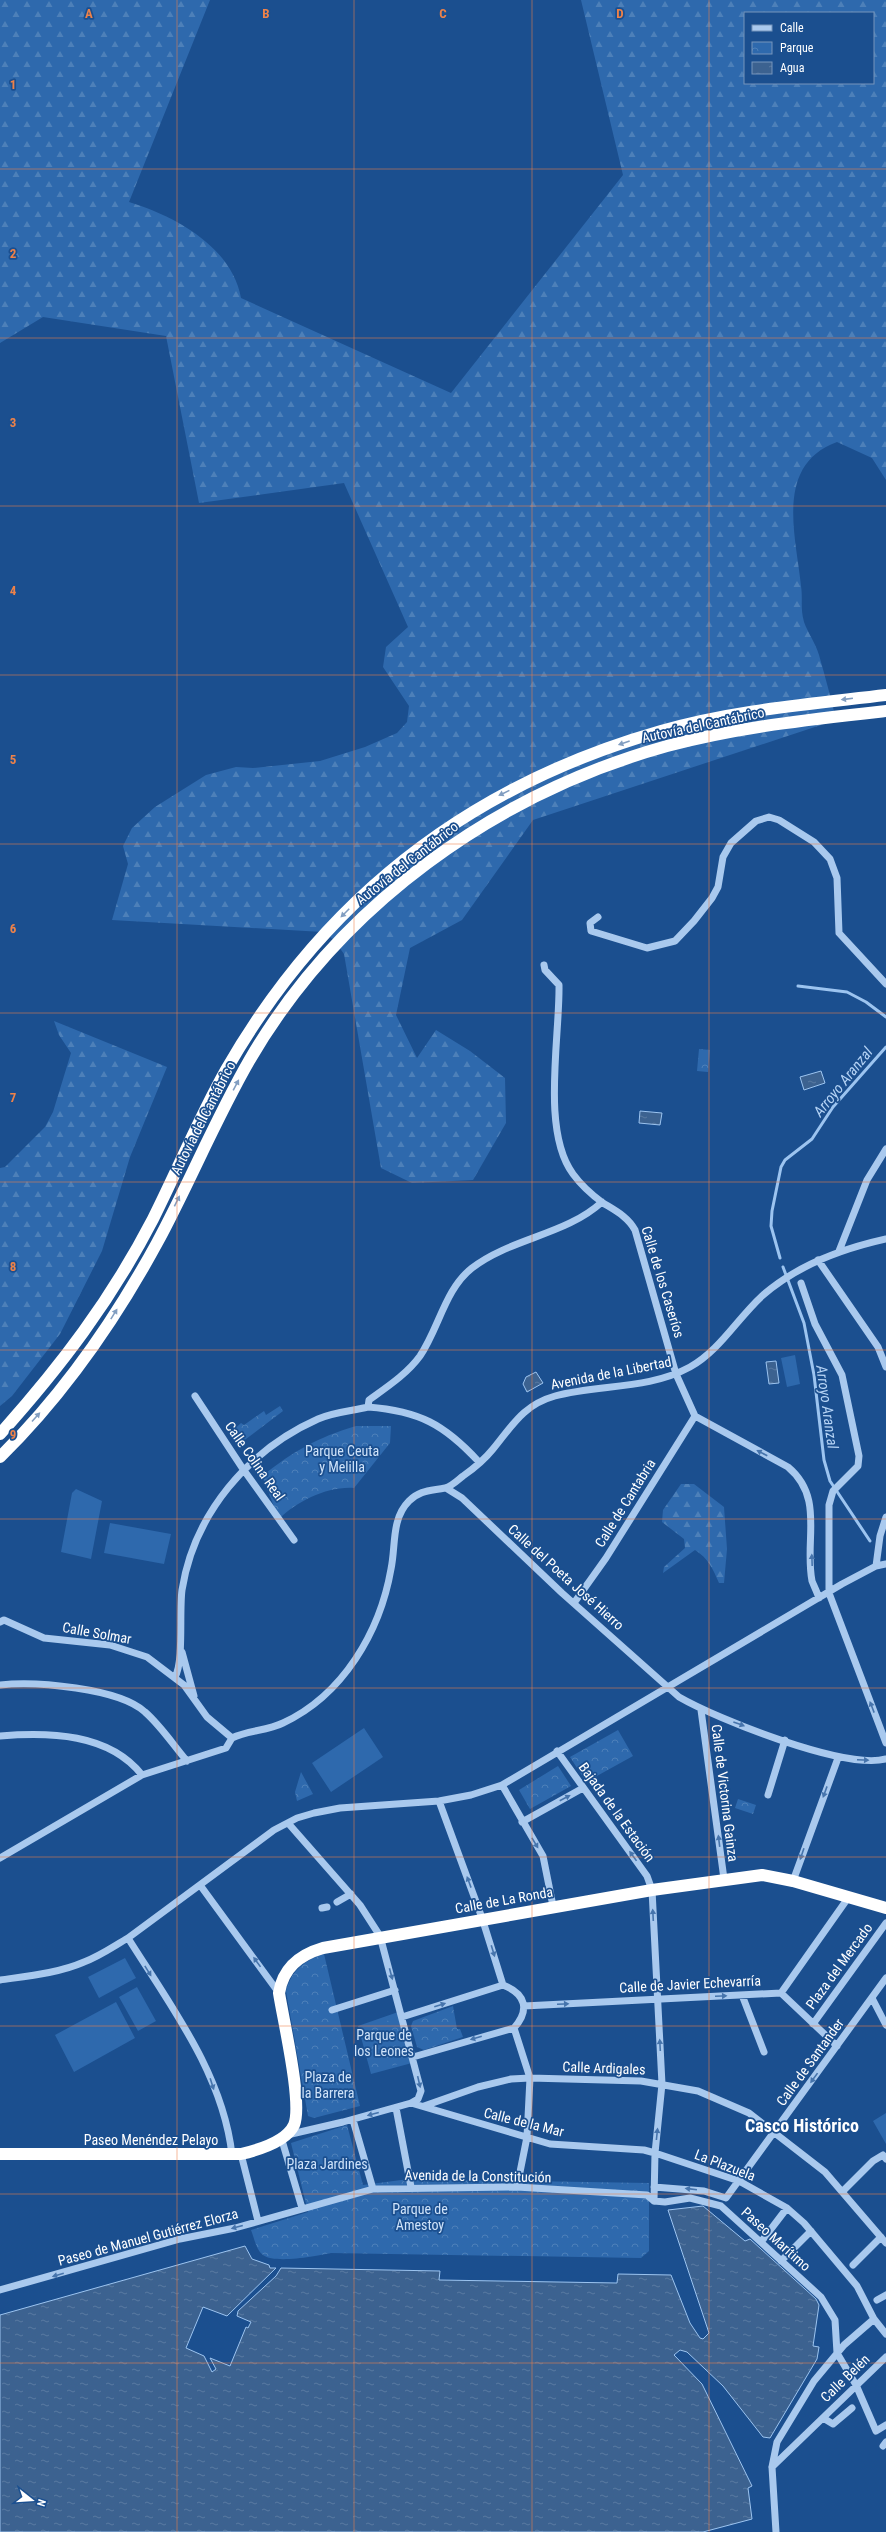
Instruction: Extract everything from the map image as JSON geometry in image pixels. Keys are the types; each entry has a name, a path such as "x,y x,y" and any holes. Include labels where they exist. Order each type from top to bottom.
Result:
{"highway":[{"name":"Autovía del Cantábrico","path":"0,1434 49,1379 111,1292 153,1218 188,1142 227,1069 274,994 330,927 379,879 430,839 500,795 582,757 664,730 744,713 886,695"},
{"name":"Autovía del Cantábrico","path":"0,1457 62,1388 108,1325 158,1242 249,1061 286,1004 340,938 385,896 458,841 527,799 606,766 670,745 745,730 886,711"},
{"name":"Calle de La Ronda","path":"294,2125 298,2105 280,1993 281,1983 286,1972 305,1954 380,1936 482,1918 652,1890 762,1875 793,1881 886,1908"},
{"name":"Paseo Menéndez Pelayo","path":"0,2154 237,2154 266,2146 283,2136 294,2125"}],"street":[{"path":"598,917 590,923 591,931 637,947 654,948 674,941 694,921 712,898 718,887 723,857 730,843 762,817 773,818 814,842 830,859 837,878 839,933 886,984"},
{"name":"Calle de los Caseríos","path":"544,965 545,970 559,985 554,1102 563,1155 579,1183 602,1202 625,1216 635,1230 676,1374 695,1416"},
{"path":"839,1251 867,1180 886,1149"},
{"path":"368,1407 369,1400 393,1384 419,1356 448,1298 471,1268 498,1251 575,1220 593,1210 602,1202"},
{"path":"886,1239 839,1251 818,1260 878,1347 886,1367"},
{"name":"Avenida de la Libertad","path":"446,1488 492,1450 508,1427 526,1410 542,1400 556,1395 625,1386 676,1374 706,1357 763,1295 807,1265 818,1260"},
{"path":"801,1283 815,1324 842,1375 857,1438 858,1466 836,1488 829,1505 828,1593 886,1743"},
{"name":"Calle Colina Real","path":"195,1396 243,1469 294,1540"},
{"path":"175,1677 180,1665 179,1618 183,1589 198,1536 214,1507 243,1469 283,1438 319,1418 368,1407 409,1412 433,1423 452,1435 479,1462"},
{"path":"695,1416 788,1467 799,1476 810,1504 812,1580 819,1598"},
{"name":"Calle de Cantabria","path":"574,1603 606,1558 695,1416"},
{"path":"0,1858 142,1775 226,1748 232,1738 242,1733 268,1729 284,1723 320,1699 341,1679 358,1656 383,1606 400,1514 417,1493 436,1488 446,1488"},
{"name":"Calle del Poeta José Hierro","path":"446,1488 462,1498 574,1603 679,1697 701,1710 838,1758 861,1761 886,1759"},
{"path":"876,1566 880,1536 886,1517"},
{"path":"0,1980 50,1972 84,1962 128,1938 274,1830 288,1823 314,1813 340,1808 439,1801 471,1795 502,1785 557,1751 819,1598 876,1566 886,1564"},
{"name":"Calle Solmar","path":"1,1619 44,1638 110,1645 128,1649 147,1657 184,1685 207,1717 232,1738"},
{"path":"180,1644 195,1700"},
{"path":"0,1685 69,1688 119,1698 146,1712 187,1761"},
{"name":"Calle de Victorina Gainza","path":"701,1710 724,1880"},
{"path":"0,1736 39,1735 85,1740 121,1754 142,1775"},
{"path":"768,1795 785,1740"},
{"name":"Bajada de la Estación","path":"557,1751 647,1876 652,1890"},
{"path":"793,1881 838,1758"},
{"path":"502,1785 522,1822 544,1856 553,1906"},
{"path":"522,1822 583,1788"},
{"path":"413,2057 514,2028 523,2014 524,2006 520,1995 503,1985 482,1918 439,1801"},
{"path":"288,1823 351,1894 380,1936 421,2091 418,2099 396,2108 353,2120 283,2136 302,2208"},
{"path":"200,1885 280,1993"},
{"path":"652,1890 662,2084 655,2153 654,2201"},
{"path":"337,1902 351,1894"},
{"path":"781,1993 848,1898"},
{"name":"Plaza del Mercado","path":"813,2024 886,1923"},
{"path":"128,1938 206,2064 258,2221"},
{"name":"Calle de Santander","path":"654,2187 704,2191 726,2198 775,2133 886,1978"},
{"path":"402,2017 503,1985"},
{"path":"332,2010 395,1990"},
{"name":"Calle de Javier Echevarría","path":"524,2006 657,1998 781,1993 837,2046"},
{"path":"742,1995 764,2052"},
{"path":"872,1998 886,2025"},
{"path":"514,2028 530,2078 527,2137 517,2187"},
{"name":"Calle Ardigales","path":"424,2106 478,2087 511,2079 621,2079 662,2084 698,2091 722,2100 749,2113 825,2172 843,2191 886,2243"},
{"name":"Calle de la Mar","path":"411,2103 424,2106 436,2112 550,2144 644,2150 655,2153"},
{"path":"396,2108 411,2187"},
{"path":"353,2120 373,2189"},
{"name":"La Plazuela","path":"655,2153 739,2181 787,2208 802,2221 847,2272 857,2286 874,2319 886,2334"},
{"path":"843,2191 873,2161 883,2155 886,2159"},
{"name":"Avenida de la Constitución","path":"302,2208 373,2189 411,2187 517,2187 647,2195 654,2201"},
{"name":"Paseo Marítimo","path":"654,2201 690,2198 714,2202 721,2206 821,2296 835,2320 837,2353"},
{"name":"Paseo de Manuel Gutiérrez Elorza","path":"0,2290 180,2239 258,2221 302,2208"},
{"path":"761,2242 787,2208"},
{"path":"782,2261 811,2231"},
{"path":"853,2265 881,2237"},
{"path":"877,2300 886,2294"},
{"path":"776,2532 772,2467 777,2442 814,2381 837,2353 874,2319"},
{"path":"837,2353 856,2385 876,2431 886,2424"},
{"name":"Calle Belén","path":"772,2467 886,2356"},
{"name":"Calle Belén","path":"823,2418 833,2424 852,2408"}],"green space":[{"path":"0,0 210,0 129,202 165,216 199,236 214,249 226,263 235,280 241,298 451,393 623,175 581,0 886,0 886,480 872,458 837,442 817,453 804,467 797,484 794,504 794,525 802,591 803,617 819,655 836,720 533,820 462,920 410,948 396,1015 417,1058 436,1030 470,1051 505,1078 506,1123 473,1180 412,1183 381,1168 344,954 334,940 323,932 112,920 128,864 123,846 132,828 155,807 206,775 236,767 253,768 320,761 365,747 397,733 407,722 409,706 383,667 386,647 408,627 344,483 199,503 166,336 43,317 0,343"},
{"path":"54,1021 167,1067 130,1157 102,1251 60,1334 12,1396 0,1406 0,1168 5,1167 45,1127 53,1112 71,1053 59,1035"},
{"path":"699,1049 710,1050 708,1072 697,1071"},
{"path":"795,1355 800,1384 787,1387 781,1358"},
{"path":"280,1406 283,1411 238,1445 229,1434 241,1423 244,1425 264,1411 266,1415"},
{"name":"Parque Ceuta y Melilla","path":"356,1426 391,1426 390,1443 354,1488 334,1489 314,1496 295,1506 279,1519 262,1476 295,1452 306,1446 329,1435"},
{"path":"681,1484 694,1484 724,1507 727,1549 724,1583 719,1583 710,1564 700,1553 695,1550 663,1573 664,1567 685,1548 684,1539 662,1522 663,1510"},
{"path":"76,1489 102,1501 91,1559 61,1552 72,1493"},
{"path":"110,1523 171,1534 164,1564 104,1553"},
{"path":"364,1728 383,1757 331,1792 312,1763"},
{"path":"618,1730 633,1756 586,1782 570,1757"},
{"path":"558,1766 571,1786 530,1809 519,1790"},
{"path":"301,1772 313,1794 297,1801 295,1792"},
{"path":"738,1799 756,1805 753,1814 735,1808"},
{"name":"Plaza de la Barrera","path":"324,1954 360,2106 314,2118 308,2116 286,1991 291,1978 300,1967 317,1956"},
{"path":"125,1958 136,1978 99,1998 88,1977"},
{"path":"137,1987 156,2021 138,2031 119,1997"},
{"path":"116,2002 135,2038 74,2072 55,2035"},
{"path":"453,2006 457,2029 460,2029 463,2037 424,2050 417,2047 411,2026 413,2021"},
{"name":"Parque de los Leones","path":"401,2011 412,2063 371,2074 358,2026"},
{"name":"Parque de los Leones","path":"397,2017 408,2062 372,2070 362,2031"},
{"path":"886,2113 886,2144 873,2121"},
{"name":"Parque de Amestoy","path":"347,2125 363,2185 409,2179 649,2183 649,2251 641,2258 331,2253 306,2257 277,2259 269,2258 263,2255 257,2247 251,2230 308,2212 291,2143"}],"water":[{"path":"821,1071 825,1083 804,1090 800,1077"},
{"path":"640,1111 662,1113 660,1125 639,1123"},
{"path":"776,1361 779,1383 769,1384 766,1362"},
{"path":"536,1372 543,1383 527,1392 523,1384 526,1377"},
{"path":"703,2206 745,2241 750,2239 816,2299 819,2305 813,2346 819,2347 817,2359 770,2438 763,2437 723,2386 687,2352 680,2350 674,2355 702,2384 752,2486 748,2488 752,2519 703,2532 0,2532 0,2315 245,2246 252,2259 269,2265 270,2268 276,2268 227,2316 203,2307 186,2348 204,2356 212,2372 216,2369 210,2358 230,2366 246,2327 248,2328 251,2322 237,2316 238,2311 276,2276 281,2268 440,2271 439,2280 617,2283 618,2274 671,2275 690,2323 700,2338 703,2339 709,2333 668,2210"}],"waterway":[{"name":"Arroyo Aranzal","path":"798,986 847,992 866,1002 886,1017"},
{"name":"Arroyo Aranzal","path":"780,1258 771,1226 772,1211 781,1167 785,1160 812,1139 833,1107 886,1047"},
{"name":"Arroyo Aranzal","path":"783,1267 804,1323 814,1375 824,1460 830,1481 870,1541"}],"district":[{"name":"Casco Histórico","path":"802,2126"}],"park label":[{"name":"Plaza Jardines","path":"327,2164"}]}
